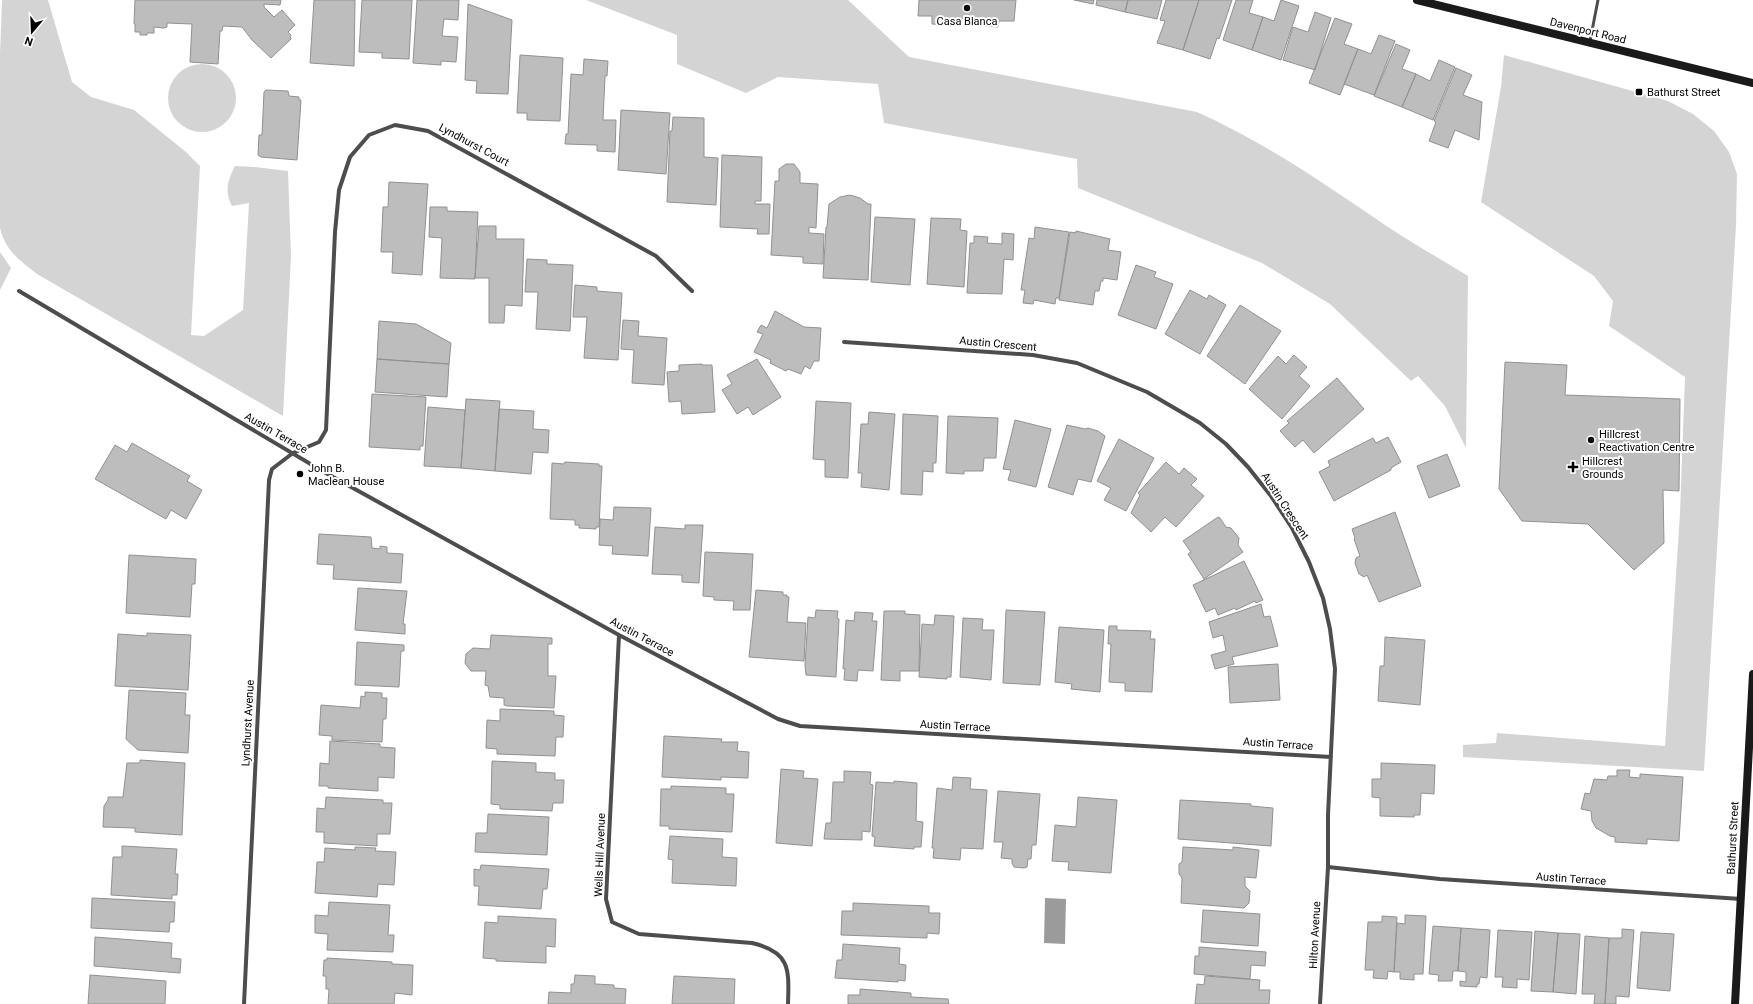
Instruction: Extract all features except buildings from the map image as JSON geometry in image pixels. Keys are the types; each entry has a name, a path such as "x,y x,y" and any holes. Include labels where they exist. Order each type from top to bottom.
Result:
{"street":[{"name":"Davenport Road","path":"1420,0 1753,83"},
{"name":"Lyndhurst Court","path":"293,453 319,442 326,430 335,232 339,190 350,157 369,135 395,124 428,131 451,142 656,256 692,291"},
{"name":"Austin Terrace","path":"18,291 293,453 620,635 778,719 800,726 1331,757"},
{"name":"Austin Crescent","path":"844,342 1033,355 1077,363 1147,392 1194,419 1226,444 1248,467 1271,496 1292,528 1309,562 1323,598 1330,629 1334,669 1328,867"},
{"name":"Lyndhurst Avenue","path":"244,1004 269,480 272,469 293,453"},
{"name":"Wells Hill Avenue","path":"620,635 606,899 612,922 639,934 752,943 767,946 783,959 789,976 788,1004"},
{"name":"Bathurst Street","path":"1735,1004 1753,674"},
{"name":"Austin Terrace","path":"1328,867 1440,879 1741,899"},
{"name":"Hilton Avenue","path":"1320,1004 1328,867"}],"lane":[{"path":"1589,43 1598,0"}],"shaded area":[{"path":"2,0 48,0 72,82 91,97 134,110 186,152 200,166 191,335 204,336 243,310 249,203 232,206 228,196 230,176 235,166 288,171 291,256 283,416 37,274 19,260 9,249 2,236 0,228 0,54"},
{"path":"586,0 848,0 909,57 1197,112 1222,124 1295,165 1398,233 1468,276 1466,448 1445,406 1418,376 1411,381 1330,304 1262,263 1078,188 1077,159 884,123 878,84 778,77 746,93 677,64 677,35"},
{"path":"1504,55 1668,101 1693,114 1714,131 1729,152 1737,174 1736,225 1704,771 1463,757 1463,745 1496,743 1497,733 1665,746 1680,513 1685,377 1609,326 1613,301 1594,276 1481,202 1501,87"},
{"path":"202,64 215,66 226,74 234,85 236,98 234,111 226,122 215,130 202,132 189,130 178,122 170,111 168,98 170,85 178,74 189,66"},
{"path":"0,252 11,268 0,290"},
{"path":"1045,898 1066,899 1065,944 1044,943"}],"place":[{"name":"Casa Blanca","path":"967,8"},
{"name":"Bathurst Street","path":"1639,92"},
{"name":"Hillcrest Reactivation Centre","path":"1591,440"},
{"name":"Hillcrest Grounds","path":"1573,467"},
{"name":"John B. Maclean House","path":"300,474"}]}
